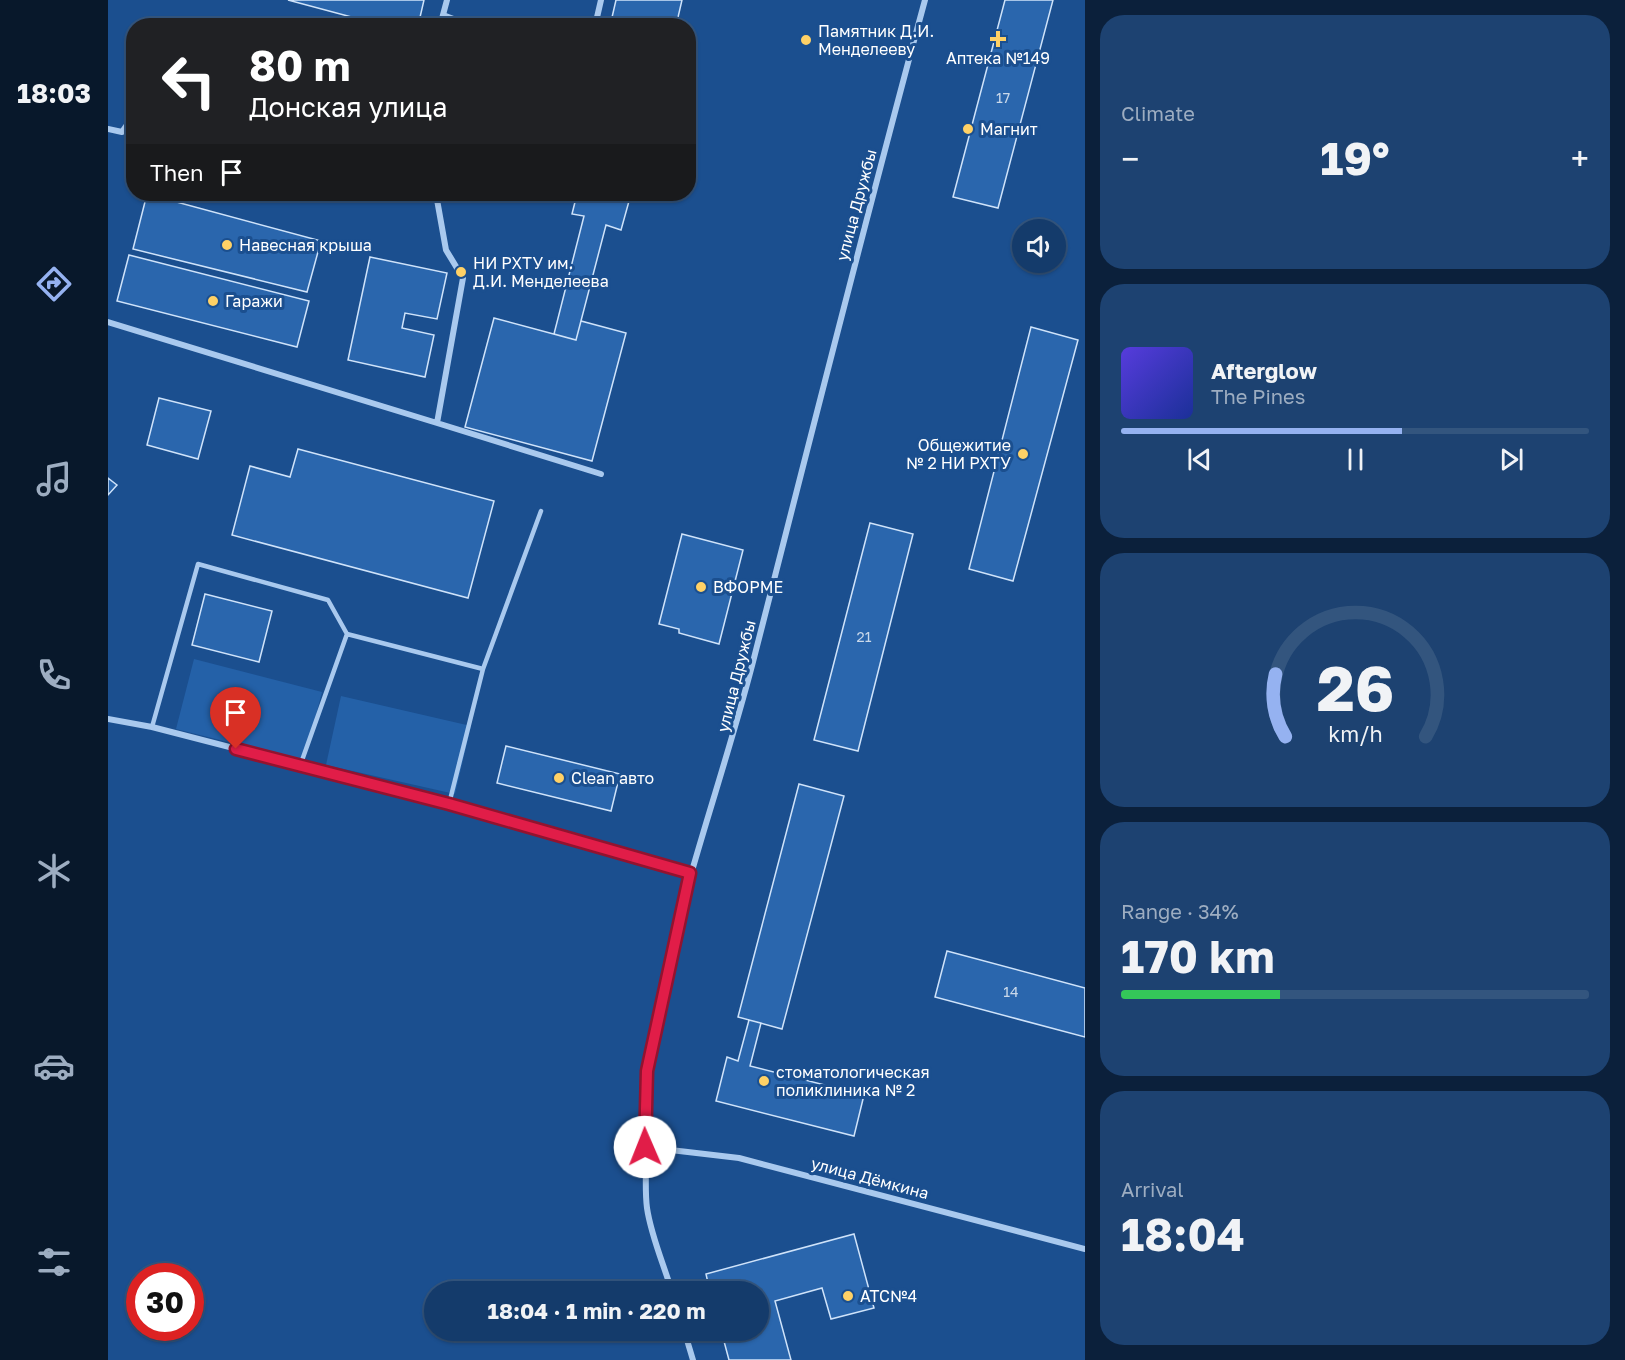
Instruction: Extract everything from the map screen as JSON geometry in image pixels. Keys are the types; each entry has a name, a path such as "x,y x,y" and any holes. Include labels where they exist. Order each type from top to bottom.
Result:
{"street":[{"path":"442,18 447,0"},
{"path":"597,18 601,0"},
{"name":"улица Дружбы","path":"669,1281 647,1209 645,1147 647,1071 690,873 735,734 862,232 925,0"},
{"path":"443,15 451,18"},
{"path":"108,129 122,132 126,126"},
{"path":"437,201 446,250 463,278 437,423"},
{"path":"108,322 601,474"},
{"path":"108,719 152,727 449,804 690,873"},
{"name":"улица Дёмкина","path":"645,1147 739,1158 1085,1249"},
{"path":"687,1341 693,1360"}],"lane":[{"path":"449,804 483,669 541,511"},
{"path":"152,727 198,564 328,600 347,634 483,669"},
{"path":"300,766 347,634"}],"shaded area":[{"path":"194,659 322,692 304,761 176,729"},
{"path":"341,696 471,726 455,794 326,765"}],"building":[{"path":"288,0 424,0 420,18 355,18"},
{"path":"616,0 682,0 678,18 612,18"},
{"path":"1005,0 1053,0 998,208 953,197"},
{"name":"Навесная крыша","path":"145,201 173,201 321,241 307,292 133,249"},
{"path":"575,201 629,201 621,230 606,225 576,340 554,334 584,216 572,214"},
{"name":"Гаражи","path":"129,255 309,301 297,347 117,301"},
{"path":"370,257 447,273 437,319 405,313 402,328 434,335 425,377 348,360"},
{"path":"494,318 576,340 581,321 626,333 592,461 465,427"},
{"name":"Общежитие № 2 НИ РХТУ","path":"1031,327 1078,340 1013,581 969,569"},
{"path":"159,398 211,411 198,459 147,445"},
{"path":"298,449 494,501 468,598 232,535 250,466 290,477"},
{"path":"108,478 117,485 108,495"},
{"path":"870,523 913,534 858,751 814,740"},
{"name":"ВФОРМЕ","path":"682,534 743,550 719,644 679,633 679,629 659,624"},
{"path":"205,594 272,611 259,662 192,645"},
{"name":"Сlean авто","path":"506,746 620,774 611,811 497,783"},
{"path":"799,784 844,796 782,1029 738,1017"},
{"path":"947,951 1085,988 1085,1037 935,997"},
{"name":"стоматологическая поликлиника № 2","path":"749,1020 761,1023 750,1066 864,1095 854,1136 716,1101 727,1057 738,1061"},
{"name":"АТС№4","path":"854,1234 874,1308 831,1319 822,1288 775,1301 791,1360 729,1360 724,1341 769,1341 769,1281 708,1281 706,1274"}],"place":[{"name":"Аптека №149","path":"998,39"},
{"name":"Памятник Д.И. Менделееву","path":"806,40"},
{"name":"Магнит","path":"968,129"},
{"name":"Навесная крыша","path":"227,245"},
{"name":"НИ РХТУ им. Д.И. Менделеева","path":"461,272"},
{"name":"Гаражи","path":"213,301"},
{"name":"Общежитие № 2 НИ РХТУ","path":"1023,454"},
{"name":"ВФОРМЕ","path":"701,587"},
{"name":"Сlean авто","path":"559,778"},
{"name":"стоматологическая поликлиника № 2","path":"764,1081"},
{"name":"АТС№4","path":"848,1296"}],"route":[{"path":"236,749 449,804 690,873 647,1071 644,1113 645,1147"}]}
